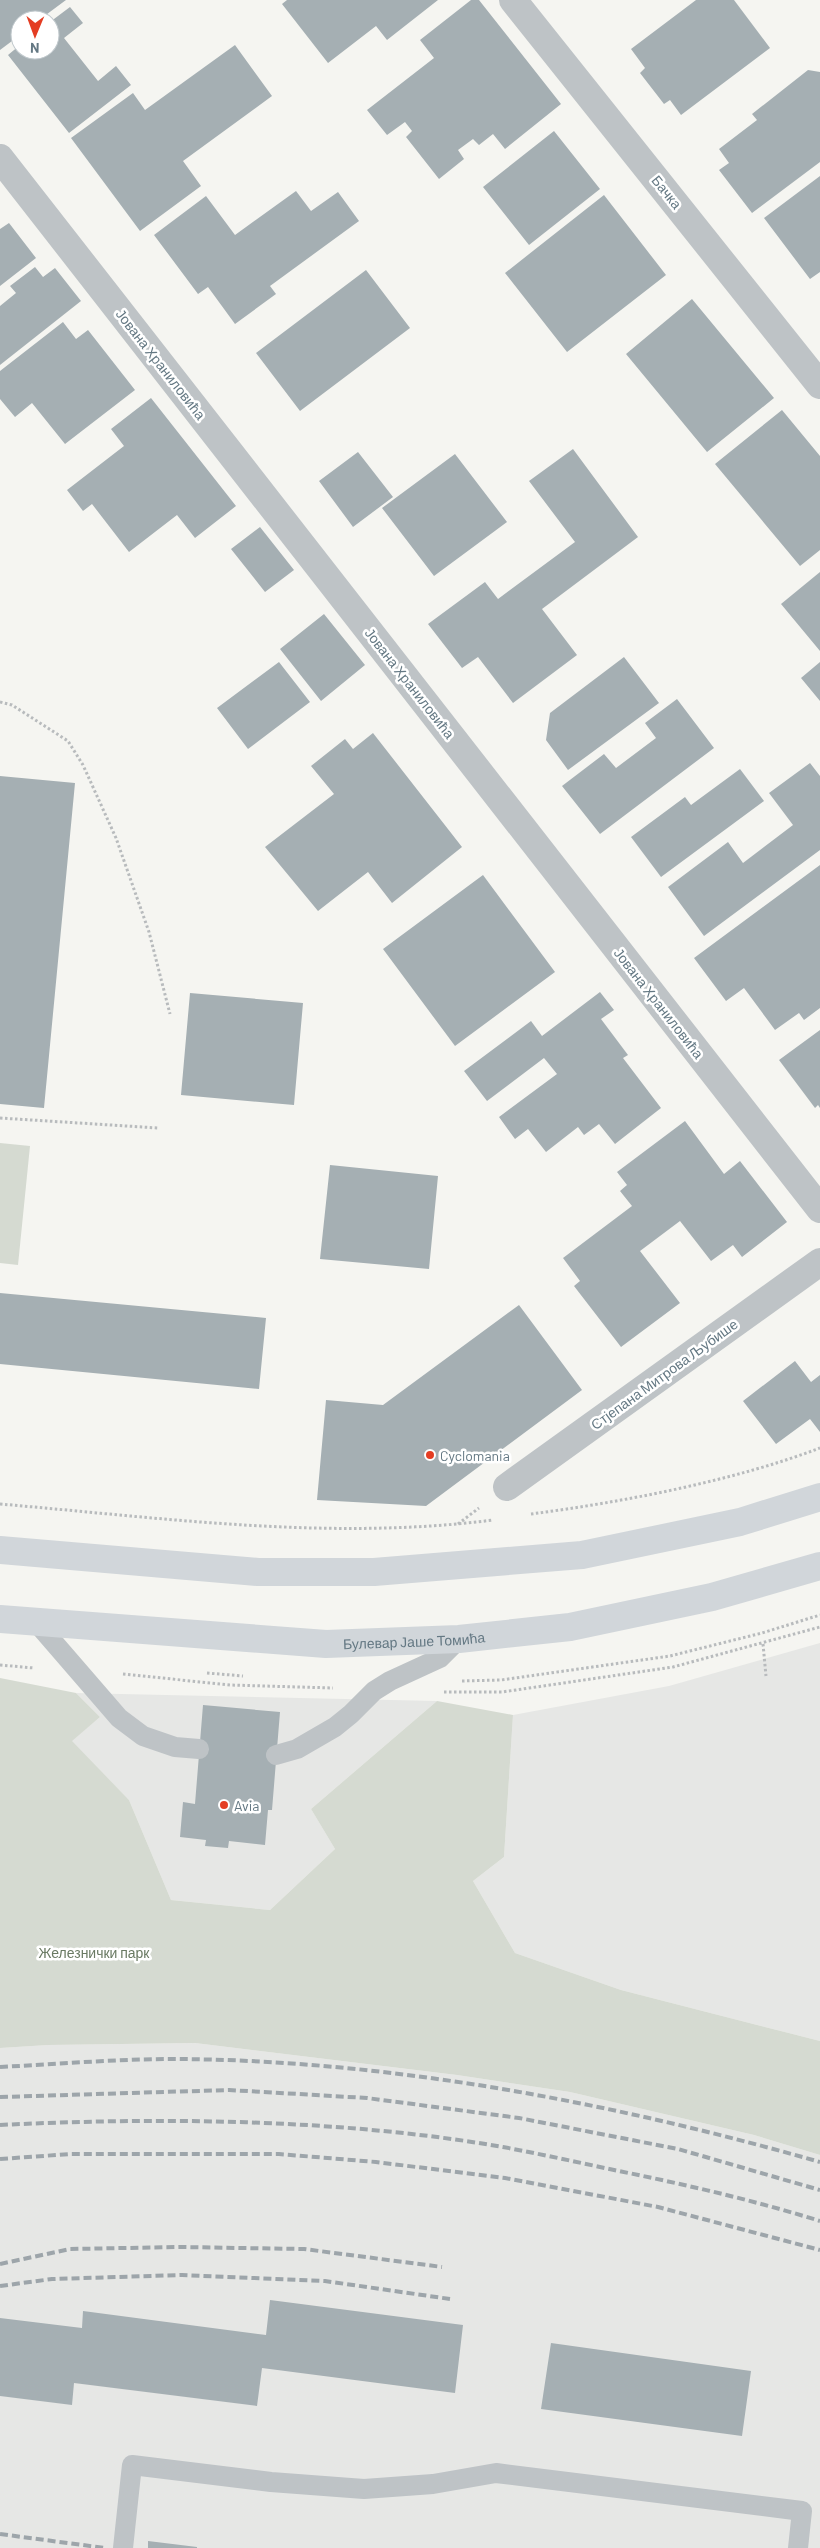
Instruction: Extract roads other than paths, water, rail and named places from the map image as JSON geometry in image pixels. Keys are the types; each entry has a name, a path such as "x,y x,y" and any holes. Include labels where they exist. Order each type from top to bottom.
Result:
{"main road":[{"path":"0,1550 258,1572 374,1572 582,1555 740,1522 820,1497"},
{"name":"Булевар Јаше Томића","path":"0,1619 326,1644 459,1639 570,1627 712,1597 820,1566"}],"street":[{"name":"Бачка","path":"513,0 820,385"},
{"name":"Јована Храниловића","path":"0,158 820,1209"},
{"name":"Стјепана Митрова Љубише","path":"508,1487 820,1262"}],"lane":[{"path":"36,1622 119,1718 143,1736 175,1747 199,1749"},
{"path":"276,1755 297,1749 334,1727 351,1714 374,1691 390,1681 440,1658 459,1639"},
{"path":"123,2548 132,2465 271,2482 364,2489 434,2484 496,2473 802,2511 798,2548"}],"railway":[{"path":"0,2067 175,2059 256,2061 338,2067 419,2076 501,2089 663,2121 820,2162"},
{"path":"0,2097 229,2090 367,2098 519,2118 678,2149 820,2190"},
{"path":"0,2125 125,2121 252,2122 379,2131 442,2138 503,2147 666,2181 744,2199 820,2221"},
{"path":"0,2159 71,2154 279,2154 376,2162 505,2178 658,2207 820,2250"},
{"path":"0,2264 70,2249 179,2247 304,2249 442,2267"},
{"path":"0,2286 52,2279 182,2275 325,2281 450,2299"},
{"path":"0,2534 105,2548"}],"place":[{"name":"Cyclomania","path":"430,1455"},
{"name":"Avia","path":"224,1805"}],"park label":[{"name":"Железнички парк","path":"94,1952"}]}
